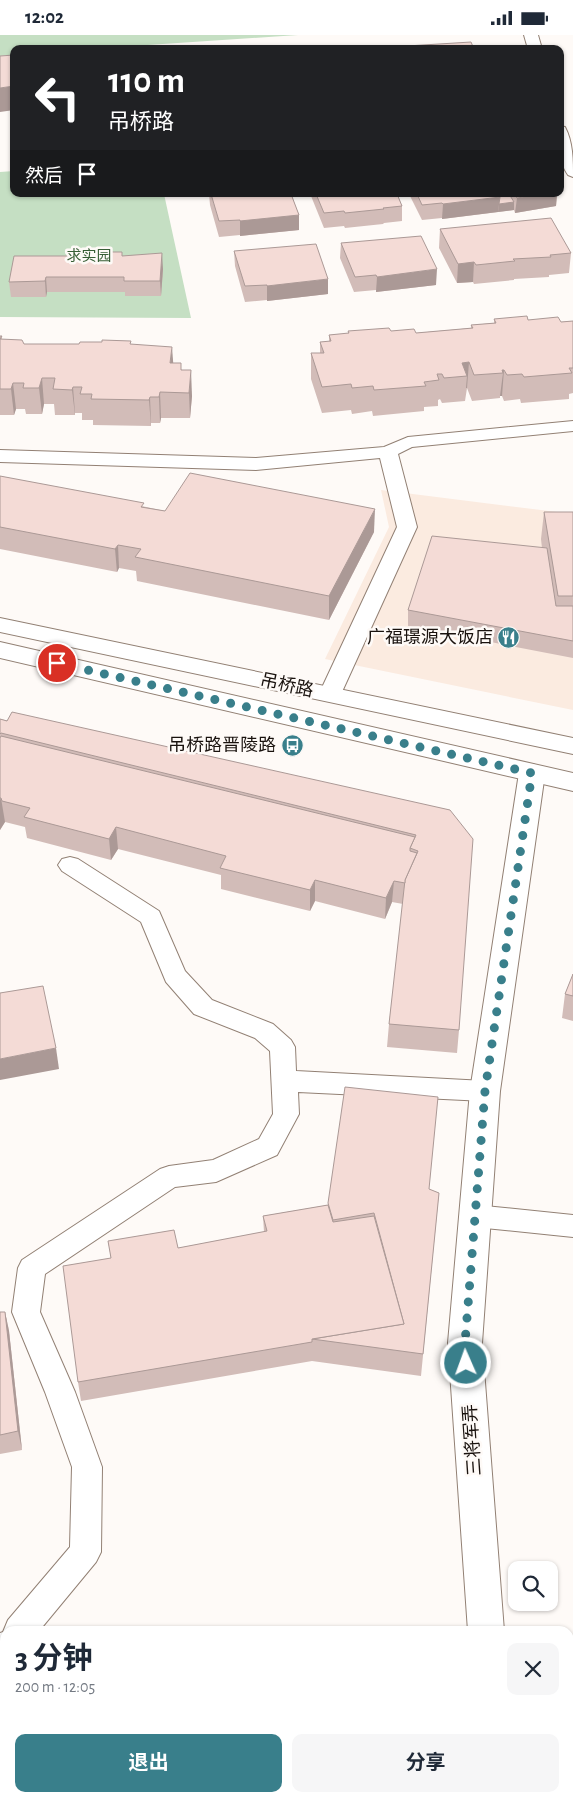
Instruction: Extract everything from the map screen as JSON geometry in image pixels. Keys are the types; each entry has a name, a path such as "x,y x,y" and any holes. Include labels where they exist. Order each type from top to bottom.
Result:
{"main road":[{"name":"吊桥路","path":"0,625 573,746"},
{"name":"吊桥路","path":"0,649 573,782"},
{"name":"三将军弄","path":"486,1626 465,1343 485,1091 532,773"}],"lane":[{"path":"564,142 573,172"},
{"path":"0,456 256,464 388,452 408,442 573,426"},
{"path":"330,694 407,527 388,452"},
{"path":"23,1626 84,1552 87,1467 60,1392 26,1312 32,1268 169,1177 216,1171 268,1147 286,1114 282,1047 264,1031 203,1007 175,977 151,917 70,865"},
{"path":"284,1081 485,1091"},
{"path":"475,1216 573,1225"}],"shaded area":[{"path":"381,490 573,514 573,710 325,659 389,527"}],"green space":[{"path":"0,35 298,35 148,45 10,45 10,55 0,56"},
{"name":"求实园","path":"10,171 10,197 165,197 191,318 0,317 0,172"}],"building":[{"path":"471,42 472,45 423,45"},
{"path":"10,55 10,87 0,88 0,56"},
{"path":"212,197 292,197 299,215 240,221 219,221"},
{"path":"317,197 398,197 402,206 345,213 344,211 324,213"},
{"path":"418,197 500,197 443,204 422,205"},
{"path":"500,197 511,197 514,202 499,204"},
{"path":"551,218 571,253 476,265 474,262 458,264 440,229"},
{"path":"421,236 437,269 377,277 376,275 355,277 341,243"},
{"path":"316,244 328,279 267,286 245,286 234,251"},
{"path":"72,252 122,252 122,256 162,253 160,281 124,281 124,277 46,277 45,281 9,282 14,256 72,256"},
{"path":"527,316 528,320 558,317 561,322 573,321 573,368 569,368 572,373 524,377 522,374 507,375 502,370 503,373 474,375 469,362 462,363 467,376 444,378 442,374 437,374 439,380 424,382 426,386 374,390 373,386 352,388 351,384 322,387 311,353 324,353 320,342 331,341 329,335 349,333 348,331 389,328 391,331 414,329 416,333 473,328 471,325 496,323 494,319"},
{"path":"0,339 22,340 24,344 79,344 80,342 102,342 102,340 131,341 130,344 172,347 170,363 181,363 181,370 191,370 189,393 160,392 159,397 150,397 149,400 91,399 92,394 80,394 82,387 73,387 72,390 53,389 55,378 42,378 39,388 23,388 24,383 13,383 11,389 0,389"},
{"path":"190,473 375,509 329,596 135,557 141,549 118,545 115,549 0,527 0,476 144,503 141,507 165,511"},
{"path":"544,512 573,512 573,596 558,596"},
{"path":"432,536 547,548 556,606 573,606 573,641 408,610"},
{"path":"12,712 450,810 473,839 459,1030 389,1024 405,880 418,851 410,848 416,835 0,734 0,719 7,721"},
{"path":"1,736 415,837 410,851 417,853 405,883 394,881 386,898 315,880 310,890 220,868 226,856 116,827 109,839 24,817 30,808 2,801 0,798"},
{"path":"573,974 573,996 565,994"},
{"path":"43,986 56,1048 0,1059 0,993"},
{"path":"345,1087 438,1097 429,1189 439,1193 423,1354 312,1339 404,1324 374,1213 333,1220 328,1203"},
{"path":"328,1205 333,1222 374,1216 404,1324 312,1339 312,1342 78,1382 63,1266 111,1258 108,1241 174,1230 178,1248 267,1231 263,1216"},
{"path":"0,1312 5,1312 18,1431 0,1435"}],"place":[{"name":"广福璟源大饭店","path":"509,637"},
{"name":"吊桥路晋陵路","path":"292,745"}],"route":[{"path":"57,663 532,773 485,1091 465,1343 466,1363"}]}
